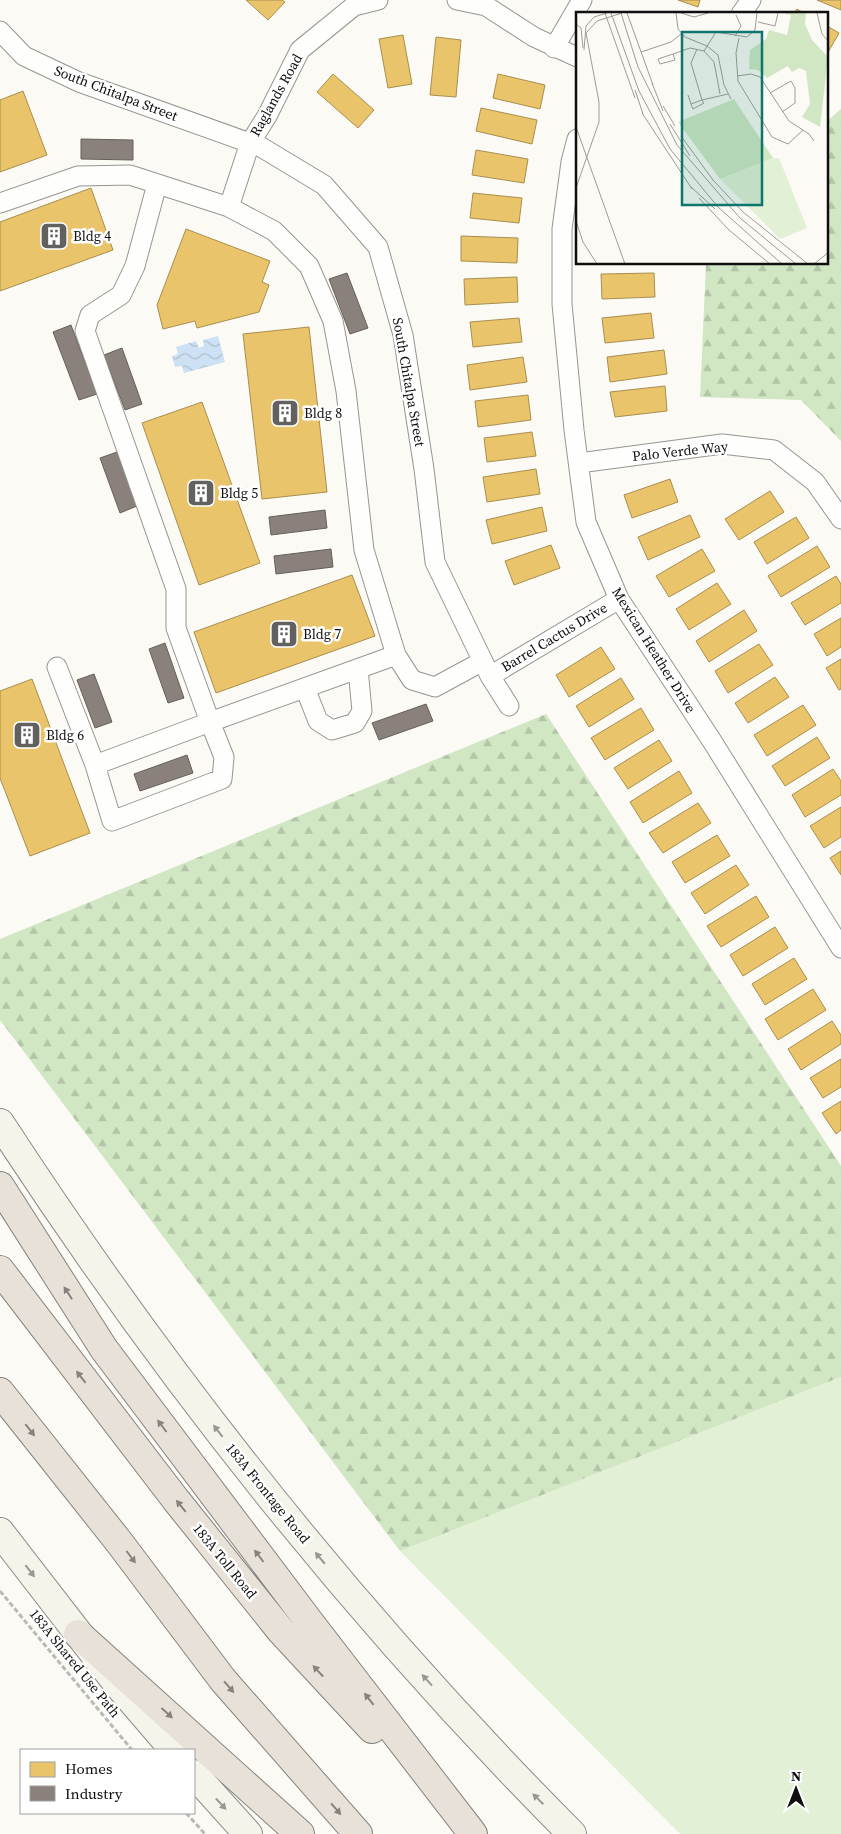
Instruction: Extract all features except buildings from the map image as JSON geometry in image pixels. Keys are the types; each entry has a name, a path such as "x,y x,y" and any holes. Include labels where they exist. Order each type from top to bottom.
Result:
{"highway":[{"path":"0,1186 104,1349 472,1834"},
{"name":"183A Toll Road","path":"0,1270 176,1500 282,1631 472,1834"},
{"path":"0,1392 119,1542 223,1680 358,1834"},
{"path":"78,1634 300,1834"}],"main road":[{"name":"183A Frontage Road","path":"0,1124 140,1327 219,1432 322,1560 409,1660 524,1786 572,1834"},
{"path":"0,1532 78,1634 173,1749"},
{"path":"195,1775 248,1834"}],"street":[{"name":"Raglands Road","path":"229,207 250,143 267,116 300,50 354,6 378,0"},
{"path":"457,0 486,6 554,48 576,57"},
{"path":"554,48 582,0"},
{"path":"742,12 751,0"},
{"name":"South Chitalpa Street","path":"0,31 24,56 79,82 261,146 324,185 378,247 403,335 424,469 435,562 487,668 510,706"},
{"name":"Mexican Heather Drive","path":"576,142 571,162 562,229 562,304 586,522 619,598 712,741 841,948"},
{"name":"Barrel Cactus Drive","path":"0,203 78,176 130,175 229,207 274,231 309,266 333,320 346,391 364,550 396,655 412,680 435,687 487,668 619,598"},
{"path":"57,667 95,764 112,821 222,779 224,757 176,628 176,589 85,331 90,315 121,295 135,266 157,184"},
{"name":"Palo Verde Way","path":"579,463 722,444 774,450 815,482 841,518"},
{"path":"95,764 396,655"},
{"path":"305,688 318,721 332,730 355,723 362,711 358,668"}],"path":[{"name":"183A Shared Use Path","path":"0,1591 131,1749"},
{"path":"187,1814 205,1834"}],"green space":[{"path":"841,109 841,441 801,400 700,397 706,265 828,265 828,120"},
{"path":"546,714 841,1166 841,1377 400,1551 0,1020 0,939"},
{"path":"841,1377 841,1834 680,1834 400,1551"}],"water":[{"path":"218,336 225,362 184,373 182,366 175,367 172,356 178,354 176,347 196,341 199,348 204,346 203,340"}],"place":[{"name":"Bldg 4","path":"54,236"},
{"name":"Bldg 8","path":"285,413"},
{"name":"Bldg 5","path":"201,493"},
{"name":"Bldg 7","path":"284,634"},
{"name":"Bldg 6","path":"27,735"}]}
